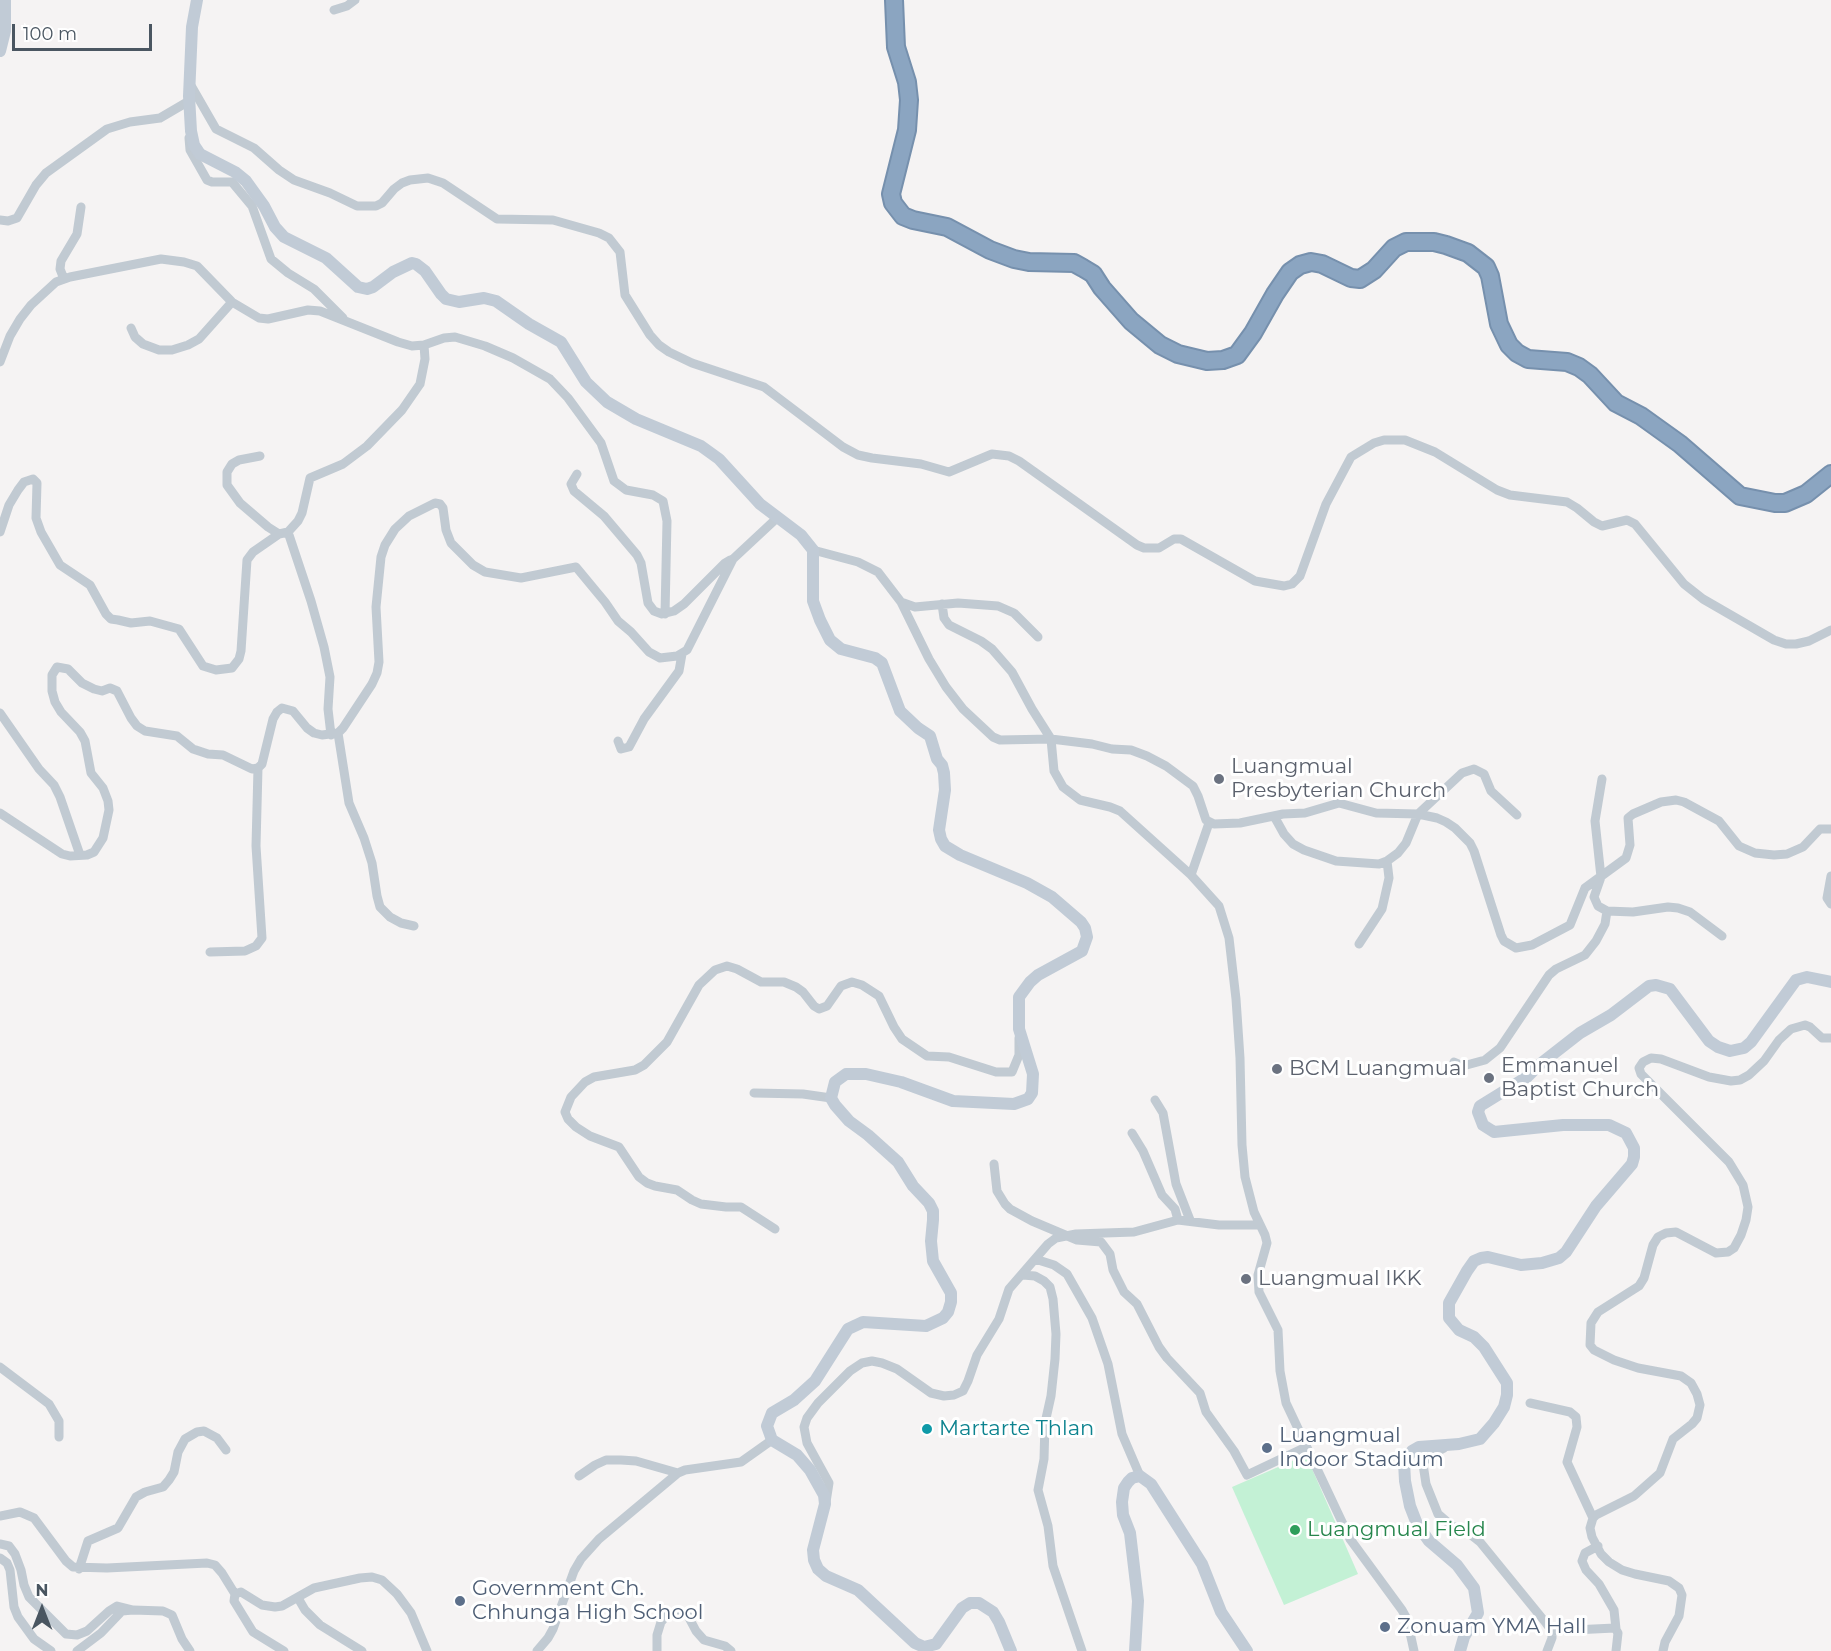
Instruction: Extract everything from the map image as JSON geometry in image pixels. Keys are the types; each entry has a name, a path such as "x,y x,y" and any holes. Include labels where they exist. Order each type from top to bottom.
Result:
{"highway":[{"path":"894,0 896,47 907,82 909,100 907,130 891,194 893,203 903,216 947,227 990,250 1014,259 1029,262 1074,263 1093,274 1102,288 1131,321 1160,345 1178,354 1207,361 1223,360 1238,355 1275,294 1290,272 1299,265 1311,262 1322,264 1351,278 1360,279 1374,270 1394,248 1406,242 1434,242 1446,245 1468,253 1486,267 1490,276 1501,330 1509,345 1517,353 1528,359 1567,362 1579,367 1590,375 1616,403 1641,416 1680,444 1740,496 1785,503 1806,494 1831,474"}],"street":[{"path":"0,51 5,31 5,0"},
{"path":"197,0 192,27 189,100 194,145 204,157 235,172 246,181 264,206 275,227 284,237 326,258 358,286 367,289 373,287 393,272 412,263 425,271 446,299 459,302 484,298 496,301 529,324 561,342 586,382 607,402 636,419 712,452 754,498 801,535 813,550 813,601 830,639 841,649 875,658 882,663 900,711 918,728 930,735 944,773 945,790 939,830 945,846 1043,892 1085,928 1087,937 1082,951 1038,975 1019,997 1019,1055 1012,1072 996,1072 949,1057 927,1056 914,1049 902,1039 894,1027 879,996 862,985 852,982 841,986 827,1006 819,1009 796,987 784,982 761,982 733,967 721,967 707,975 699,985 667,1042 644,1065 635,1070 594,1077 585,1082 571,1097 565,1112 568,1119 591,1136 618,1147 639,1177 647,1183 677,1190 701,1204 741,1207 775,1229"},
{"path":"334,10 347,6 355,0"},
{"path":"189,82 216,129 254,148 294,180 357,206 376,206 402,183 428,178 450,187 496,219 553,220 609,238 620,252 626,295 650,335 659,345 692,363 764,387 843,447 858,455 921,464 949,472 992,454 1009,456 1137,545 1144,548 1159,548 1174,539 1181,539 1255,581 1284,586 1292,584 1300,576 1326,504 1351,457 1374,443 1384,440 1405,440 1435,452 1497,490 1510,495 1567,502 1602,526 1627,520 1635,524 1684,584 1696,594 1774,640 1796,644 1809,641 1831,630"},
{"path":"0,220 8,221 16,218 36,184 46,173 107,129 130,122 160,118 189,100"},
{"path":"191,131 188,142 190,150 205,178 212,182 229,181 240,189 256,212 271,259 314,289 347,322"},
{"path":"64,279 60,269 61,261 76,234 81,207"},
{"path":"0,362 10,336 20,319 50,286 64,279 150,261 173,260 197,266 232,302 259,318 268,319 308,310 320,311 412,346 454,337 470,341 513,358 550,379 602,443 614,481 626,490 653,495 663,501 667,521 665,614"},
{"path":"131,328 135,337 143,344 159,350 172,350 199,339 232,302"},
{"path":"0,532 9,505 18,490 24,482 33,479 37,483 36,518 41,532 60,566 90,585 111,619 131,622 150,621 179,629 203,666 222,670 232,668 241,651 247,560 253,552 298,521 310,478 343,464 367,446 414,395 424,371 424,345"},
{"path":"260,456 239,460 232,464 227,472 226,485 240,503 268,527 283,533 311,601 324,647 330,677 328,709 349,803 372,863 376,896 380,907 390,917 414,926"},
{"path":"577,474 571,487 604,516 638,555 648,603 654,611 665,614 674,611 684,604 725,562 733,559"},
{"path":"210,952 245,951 256,946 262,938 256,846 258,768 262,764 273,719 276,712 282,708 293,711 314,733 334,734 343,728 377,673 379,662 376,607 381,557 395,529 410,516 435,503 440,504 443,508 446,530 451,543 473,565 485,572 521,578 576,567 605,602 613,616 632,632 649,652 660,658 682,654"},
{"path":"618,741 621,748 629,747 644,718 679,671 682,654 691,644 733,559 777,518"},
{"path":"813,550 870,567 887,583 901,602 929,659 946,687 983,729 1000,740 1051,739 1131,750 1166,766 1193,786 1209,823"},
{"path":"901,602 915,607 981,603 998,606 1014,613 1038,637"},
{"path":"942,604 944,618 949,625 992,649 1012,672 1051,739 1054,771 1063,787 1080,800 1120,811 1191,875 1219,906 1227,927 1237,1011 1245,1177 1254,1212 1267,1243 1258,1275 1259,1292 1278,1330 1280,1371 1286,1403 1350,1539 1407,1619 1414,1651"},
{"path":"0,813 62,854 80,855 94,852 104,838 109,810 103,788 91,773 85,741 80,732 55,702 52,675 57,667 68,669 82,683 94,689 102,691 110,688 117,691 131,718 145,731 177,736 193,749 208,754 223,755 246,768 258,768"},
{"path":"0,713 39,769 54,785 80,855"},
{"path":"1274,816 1284,834 1293,844 1304,850 1336,861 1379,864 1388,861 1398,853 1406,843 1418,814 1462,773 1474,769 1484,774 1491,790 1517,814"},
{"path":"1602,779 1594,822 1600,876 1594,897 1598,906 1606,911 1633,912 1678,908 1690,912 1722,936"},
{"path":"1209,823 1240,823 1283,814 1305,813 1339,803 1376,813 1418,814 1437,818 1455,828 1470,843 1501,935 1504,941 1516,948 1533,945 1570,925 1582,893 1600,876 1619,864 1629,852 1628,818 1669,800 1684,802 1719,821 1725,826 1734,842 1755,853 1787,854 1803,846 1820,829 1831,829"},
{"path":"1191,875 1209,823"},
{"path":"1359,944 1382,909 1389,878 1388,861"},
{"path":"1831,876 1827,898 1831,904"},
{"path":"1454,1062 1463,1066 1485,1060 1500,1048 1549,975 1556,969 1585,955 1596,941 1605,924 1606,911"},
{"path":"1460,1651 1464,1637 1478,1613 1474,1588 1457,1564 1430,1542 1417,1524 1410,1506 1403,1468 1404,1462 1412,1451 1419,1447 1472,1442 1480,1439 1504,1407 1507,1383 1484,1347 1474,1337 1459,1330 1449,1318 1449,1303 1474,1261 1481,1258 1498,1258 1521,1265 1542,1263 1558,1258 1566,1252 1596,1206 1632,1164 1634,1157 1634,1148 1626,1133 1609,1125 1586,1124 1494,1132 1483,1125 1478,1112 1480,1106 1527,1077 1580,1033 1611,1015 1649,986 1656,985 1670,989 1702,1033 1718,1047 1730,1051 1744,1047 1751,1042 1796,980 1807,977 1831,982"},
{"path":"1593,1518 1634,1496 1660,1473 1673,1439 1697,1418 1700,1405 1691,1383 1680,1376 1638,1368 1594,1350 1590,1345 1593,1317 1639,1286 1658,1237 1676,1232 1706,1250 1716,1253 1728,1252 1734,1248 1746,1220 1747,1198 1738,1173 1641,1074 1639,1068 1643,1062 1651,1058 1661,1059 1709,1077 1731,1081 1740,1080 1764,1061 1779,1040 1791,1029 1805,1025 1822,1038 1831,1038"},
{"path":"825,1504 821,1487 810,1470 796,1455 772,1440 767,1426 772,1413 794,1400 815,1381 848,1329 863,1322 927,1326 943,1318 951,1302 951,1293 933,1262 931,1241 933,1211 929,1203 913,1186 898,1162 841,1113 831,1098 835,1082 840,1077 855,1073 901,1082 953,1101 1021,1103 1028,1099 1034,1084 1019,1029"},
{"path":"754,1094 803,1094 831,1098"},
{"path":"1155,1100 1163,1113 1176,1184 1190,1220"},
{"path":"1132,1132 1162,1195 1175,1209 1178,1220"},
{"path":"994,1164 997,1191 1005,1204 1032,1221 1077,1240 1101,1242 1110,1254 1113,1270 1124,1292 1137,1304 1167,1358 1200,1393 1206,1412 1234,1451 1247,1474 1306,1447"},
{"path":"1011,1651 993,1612 979,1603 962,1608 936,1644 924,1647 915,1643 858,1590 826,1576 818,1569 813,1550 829,1492 829,1483 807,1443 804,1427 807,1418 818,1403 850,1371 862,1363 872,1361 897,1369 932,1393 944,1396 963,1391 977,1355 999,1319 1009,1289 1048,1244 1056,1238 1066,1234 1134,1232 1178,1220 1219,1226 1260,1225"},
{"path":"1035,1259 1054,1265 1067,1274 1092,1318 1108,1364 1122,1434 1140,1476 1151,1484 1197,1555 1221,1612 1247,1651"},
{"path":"1023,1275 1035,1276 1044,1281 1050,1287 1053,1299 1056,1334 1055,1359 1045,1423 1044,1459 1038,1490 1048,1526 1053,1566 1082,1651"},
{"path":"0,1367 49,1404 59,1421 59,1437"},
{"path":"1530,1403 1570,1412 1576,1417 1577,1427 1567,1462 1593,1518 1590,1528 1601,1554 1622,1570 1661,1578 1674,1583 1679,1588 1682,1595 1679,1616 1665,1642 1663,1651"},
{"path":"79,1569 88,1541 118,1528 136,1497 163,1487 169,1480 185,1439 204,1431 217,1438 226,1450"},
{"path":"537,1651 548,1638 563,1597 581,1559 599,1539 678,1473 741,1462 772,1440"},
{"path":"1449,1445 1431,1453 1424,1464 1429,1492 1438,1514 1452,1526 1466,1531 1480,1542 1552,1630 1552,1638 1547,1651"},
{"path":"579,1476 606,1460 636,1461 678,1473"},
{"path":"1135,1651 1137,1592 1130,1533 1123,1515 1122,1502 1124,1488 1128,1482 1140,1476"},
{"path":"0,1516 21,1512 34,1518 66,1561 79,1569 207,1563 215,1565 235,1594 234,1601 254,1632 284,1651"},
{"path":"0,1544 9,1546 15,1554 29,1597 66,1634 77,1635 84,1632 117,1606 133,1610"},
{"path":"1598,1546 1585,1553 1582,1561 1583,1566 1599,1584 1614,1610 1618,1643 1616,1651"},
{"path":"0,1558 7,1563 10,1570 14,1607 18,1617 34,1639 51,1651"},
{"path":"235,1594 241,1593 262,1605 275,1607 298,1598 314,1588 372,1577 382,1580 398,1594 411,1613 427,1651"},
{"path":"298,1598 305,1610 320,1625 362,1651"},
{"path":"77,1651 101,1633 122,1611 133,1610 163,1611 172,1615 182,1640 190,1651"},
{"path":"657,1651 657,1635 661,1622 666,1616 680,1611 687,1614 696,1631 705,1640 724,1646 731,1651"},
{"path":"1552,1630 1616,1629"}],"green space":[{"name":"Luangmual Field","path":"1306,1455 1358,1574 1284,1605 1232,1487"}],"place":[{"name":"Luangmual Presbyterian Church","path":"1219,779"},
{"name":"BCM Luangmual","path":"1277,1069"},
{"name":"Emmanuel Baptist Church","path":"1489,1078"},
{"name":"Luangmual IKK","path":"1246,1279"},
{"name":"Martarte Thlan","path":"927,1429"},
{"name":"Luangmual Indoor Stadium","path":"1267,1448"},
{"name":"Luangmual Field","path":"1295,1530"},
{"name":"Government Ch. Chhunga High School","path":"460,1601"},
{"name":"Zonuam YMA Hall","path":"1385,1627"}]}
